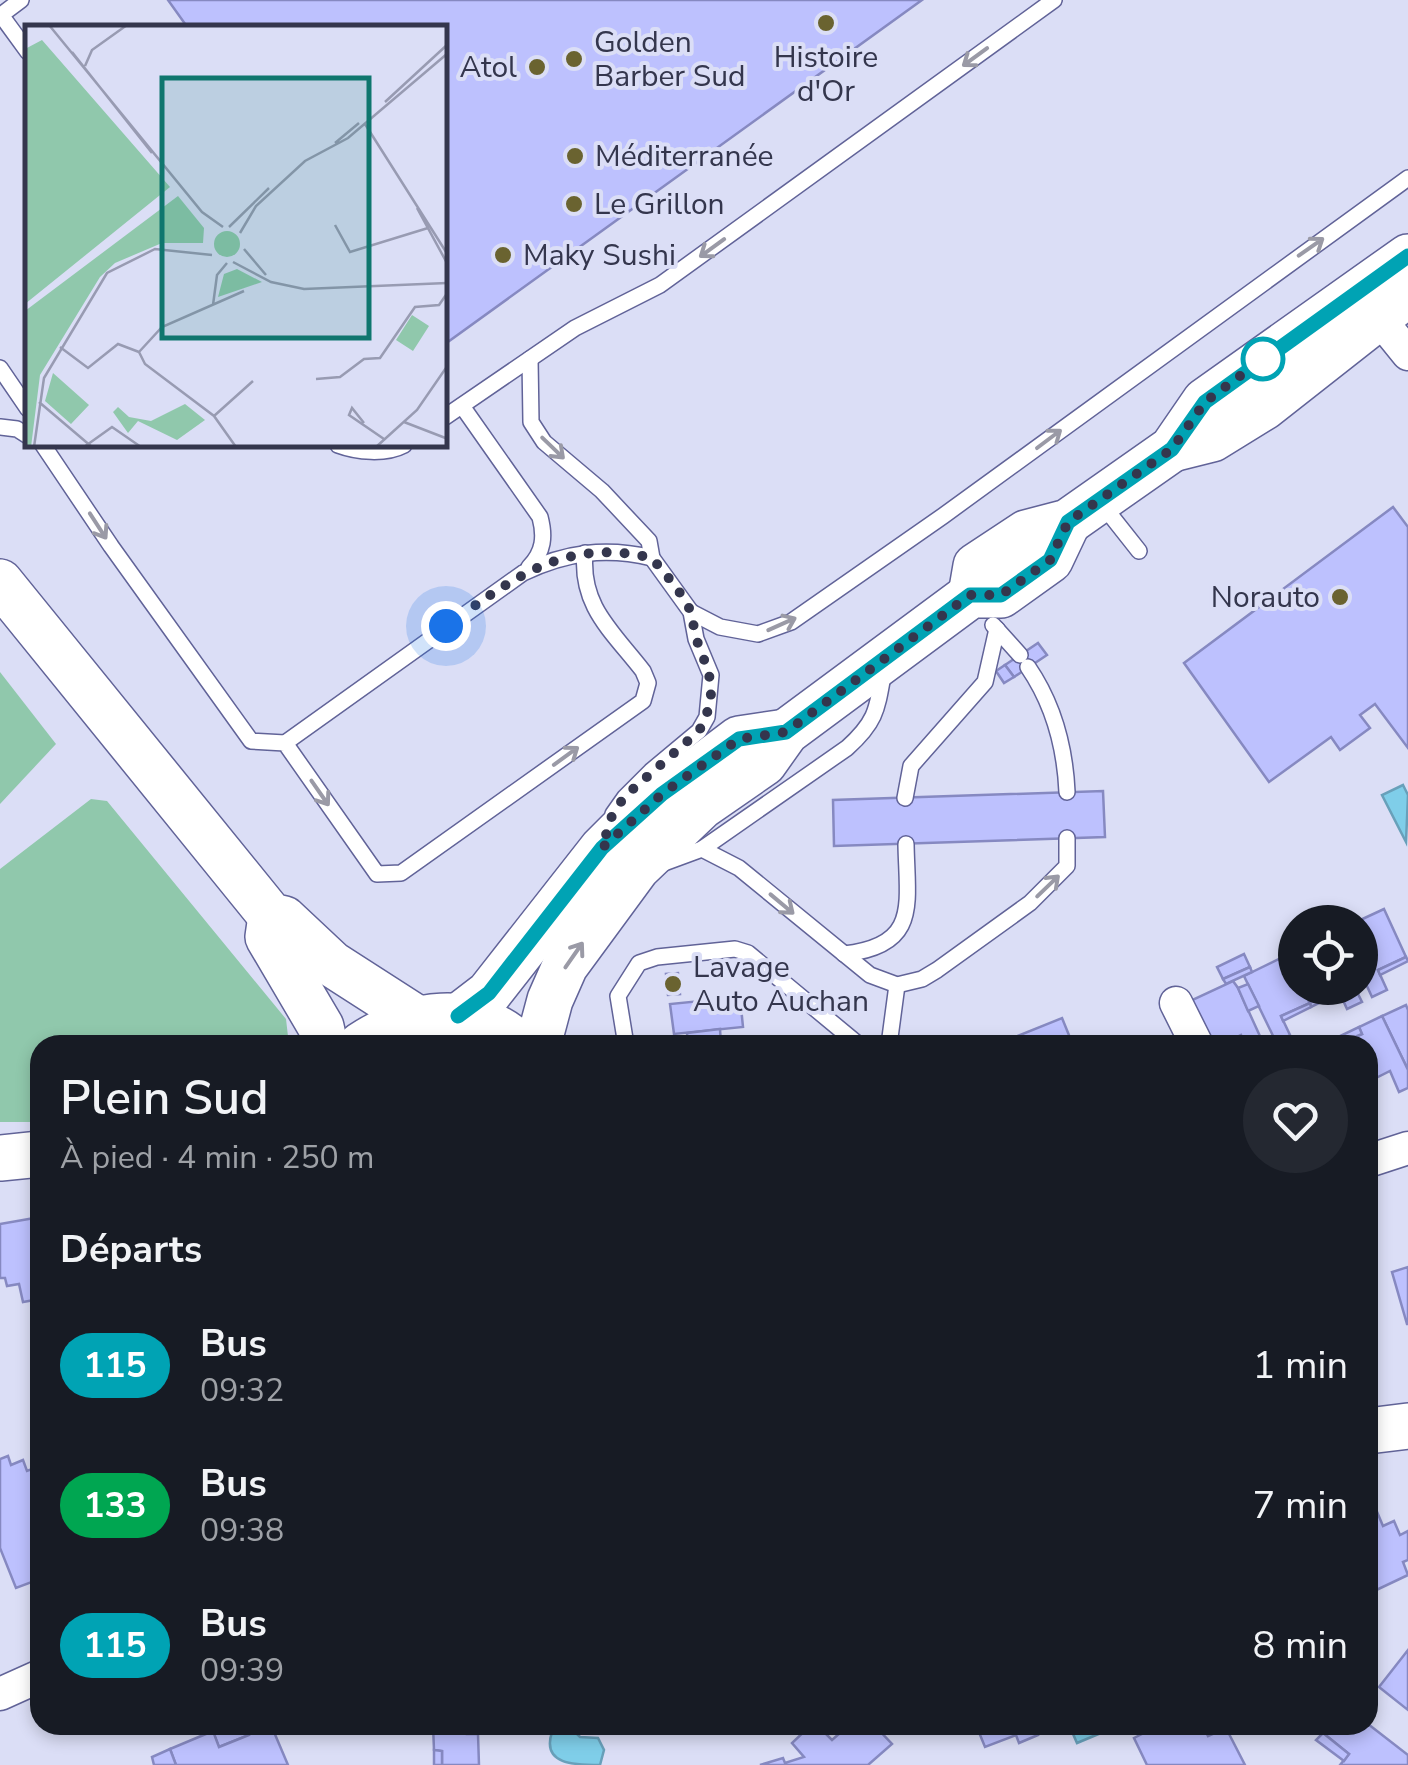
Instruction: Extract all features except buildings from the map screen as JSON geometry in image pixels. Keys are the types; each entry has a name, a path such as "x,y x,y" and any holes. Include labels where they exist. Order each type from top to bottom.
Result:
{"main road":[{"path":"541,1035 565,966 637,868 702,806 764,763 786,732 886,658 984,612 1050,560 1083,511 1172,449 1205,402 1408,256"},
{"path":"1172,449 1212,439 1251,415 1393,305"},
{"path":"0,582 271,916 284,919 332,964 437,1017 487,1024 504,1035"},
{"path":"376,1035 387,1028 437,1017 489,993 602,848 662,794 739,739 786,732"},
{"path":"271,916 268,936 323,1035"},
{"path":"0,1158 30,1155"},
{"path":"1378,1429 1408,1426"}],"street":[{"path":"1393,305 1408,354"},
{"path":"1176,1003 1192,1035"},
{"path":"1378,1158 1408,1148"},
{"path":"0,1694 30,1680"}],"lane":[{"path":"21,0 1,15 25,48"},
{"path":"448,415 576,328 660,285 1054,0"},
{"path":"691,612 720,626 758,634 790,622 943,516 1408,178"},
{"path":"530,359 531,422 544,442 649,541 652,558 691,612 696,639 711,675 707,716 699,731 624,797 611,818 602,848"},
{"path":"0,368 25,405"},
{"path":"462,406 540,517 544,532 542,548 523,573"},
{"path":"0,426 25,434"},
{"path":"45,448 251,742 285,743 523,573 547,562 601,550 652,558"},
{"path":"348,448 398,448"},
{"path":"1083,511 1139,551"},
{"path":"285,743 377,874 401,874 643,701 648,683 643,671 588,597 583,576 585,552"},
{"path":"984,612 1043,690 1066,756 1066,792"},
{"path":"905,798 911,766 985,682 984,612"},
{"path":"613,902 658,865 702,849 869,729 878,705 886,658"},
{"path":"702,849 739,868 870,975 897,985 922,979 1030,904 1066,866 1067,838"},
{"path":"844,954 873,951 896,935 907,920 906,844"},
{"path":"624,1035 618,996 639,964 657,957 736,949 748,952 846,1035"},
{"path":"890,1035 897,985"}],"green space":[{"path":"0,672 56,744 0,804"},
{"path":"91,799 107,801 286,1019 288,1035 30,1035 30,1122 0,1122 0,869"}],"water":[{"path":"1403,785 1408,795 1406,842 1382,795"},
{"path":"551,1735 598,1738 604,1750 600,1765 562,1761 551,1751"},
{"path":"1074,1735 1096,1735 1077,1743"}],"bus line":[{"name":"115","path":"458,1016 489,993 602,848 662,794 739,739 786,732 970,595 1001,595 1050,560 1068,522 1172,449 1205,402 1408,256"}],"place":[{"name":"Histoire d'Or","path":"826,23"},
{"name":"Golden Barber Sud","path":"574,59"},
{"name":"Atol","path":"537,67"},
{"name":"Méditerranée","path":"575,156"},
{"name":"Le Grillon","path":"574,204"},
{"name":"Maky Sushi","path":"503,255"},
{"name":"Norauto","path":"1340,597"},
{"name":"Lavage Auto Auchan","path":"673,984"}],"route":[{"path":"446,626 523,573 547,562 601,550 652,558 684,599 711,675 707,716 699,731 624,797 611,818 602,848 662,794 739,739 786,732 970,595 1001,595 1050,560 1068,522 1172,449 1205,402 1267,356 1263,359"}]}
